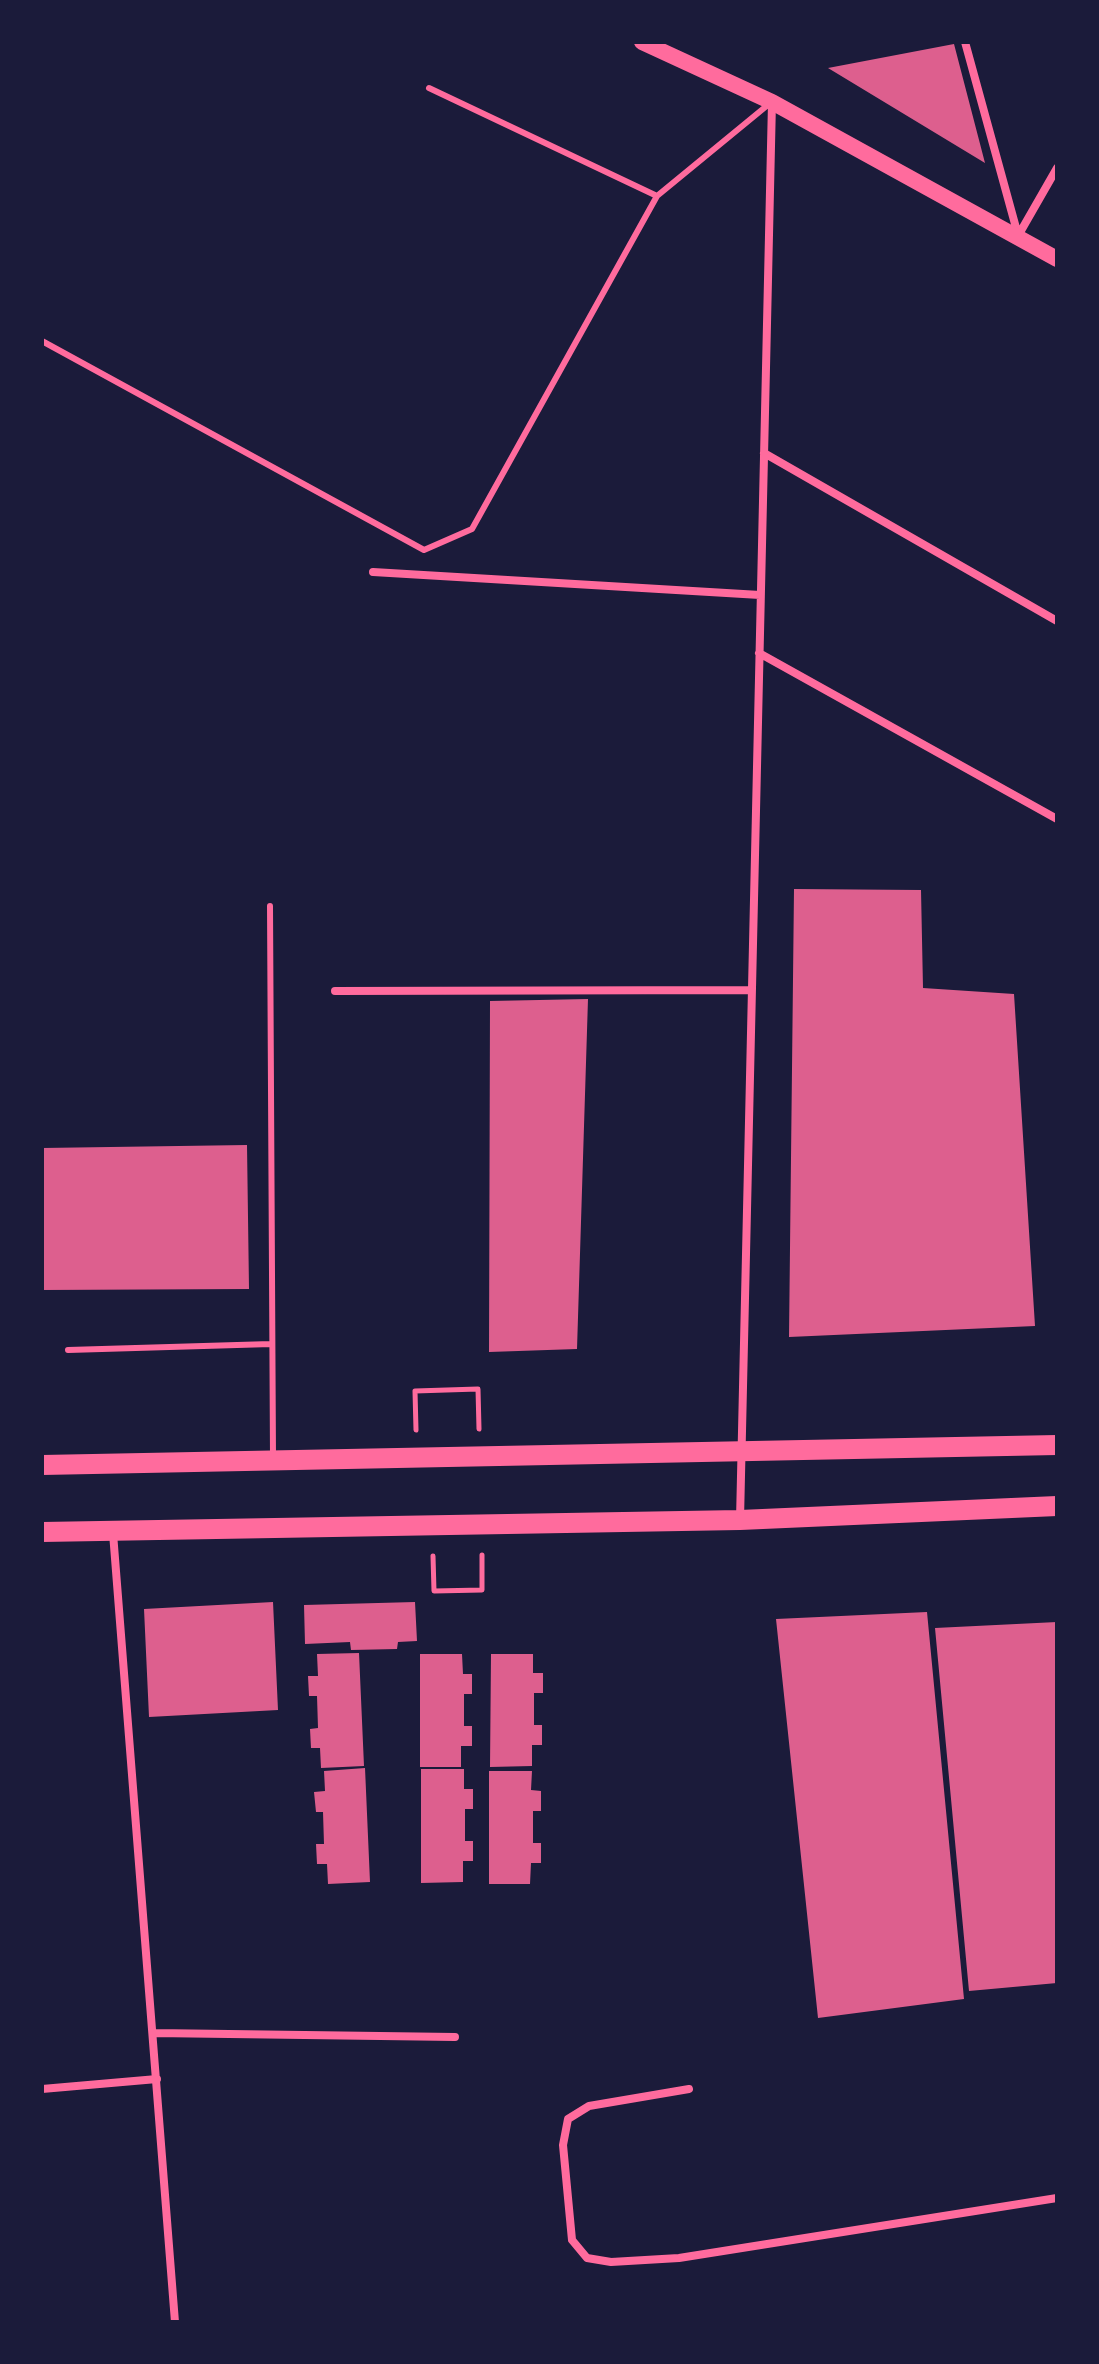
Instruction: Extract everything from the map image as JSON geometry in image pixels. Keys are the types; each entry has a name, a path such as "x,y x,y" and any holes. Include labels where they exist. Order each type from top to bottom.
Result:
{"main road":[{"path":"653,44 772,102 1057,259"},
{"path":"42,1465 1057,1445"},
{"path":"42,1532 740,1520 1057,1506"}],"street":[{"path":"965,42 1018,236"},
{"path":"740,1520 772,102"},
{"path":"1018,236 1057,168"},
{"path":"764,453 1057,621"},
{"path":"373,572 760,595"},
{"path":"759,653 1057,819"},
{"path":"335,991 751,990"},
{"path":"113,1530 175,2322"},
{"path":"154,2033 455,2037"},
{"path":"42,2089 157,2079"},
{"path":"689,2089 589,2106 568,2119 563,2145 572,2240 587,2258 611,2262 679,2258 1057,2198"}],"lane":[{"path":"429,88 657,196"},
{"path":"42,341 424,550 472,529 657,196 772,102"},
{"path":"270,906 273,1461"},
{"path":"68,1350 271,1344"}],"path":[{"path":"415,1391 478,1389"},
{"path":"434,1591 482,1590"}],"building":[{"path":"954,44 985,163 828,68"},
{"path":"794,889 921,890 923,988 1014,994 1035,1326 789,1337"},
{"path":"588,999 577,1349 489,1352 490,1001"},
{"path":"247,1145 249,1289 42,1290 42,1148"},
{"path":"273,1602 278,1710 149,1717 144,1609"},
{"path":"415,1602 417,1641 398,1642 397,1649 351,1650 350,1642 305,1644 304,1605"},
{"path":"927,1612 964,1999 818,2018 776,1619"},
{"path":"1057,1622 1057,1983 969,1991 935,1628"},
{"path":"359,1653 364,1766 321,1768 320,1748 311,1748 310,1729 318,1728 317,1696 309,1696 308,1676 318,1676 317,1654"},
{"path":"420,1654 462,1654 463,1674 472,1674 472,1694 464,1694 464,1726 472,1726 472,1746 461,1746 461,1767 420,1767"},
{"path":"491,1654 533,1654 533,1673 543,1673 543,1693 534,1693 534,1725 542,1725 542,1745 532,1745 532,1766 490,1767"},
{"path":"365,1768 370,1882 328,1884 327,1864 317,1864 316,1844 324,1844 323,1812 316,1812 314,1792 325,1791 324,1771"},
{"path":"421,1769 464,1769 464,1789 473,1789 473,1809 465,1809 465,1841 473,1841 473,1861 463,1861 463,1882 421,1883"},
{"path":"489,1771 532,1771 531,1790 541,1791 541,1811 533,1811 533,1843 541,1843 541,1863 531,1863 530,1884 489,1884"}]}
